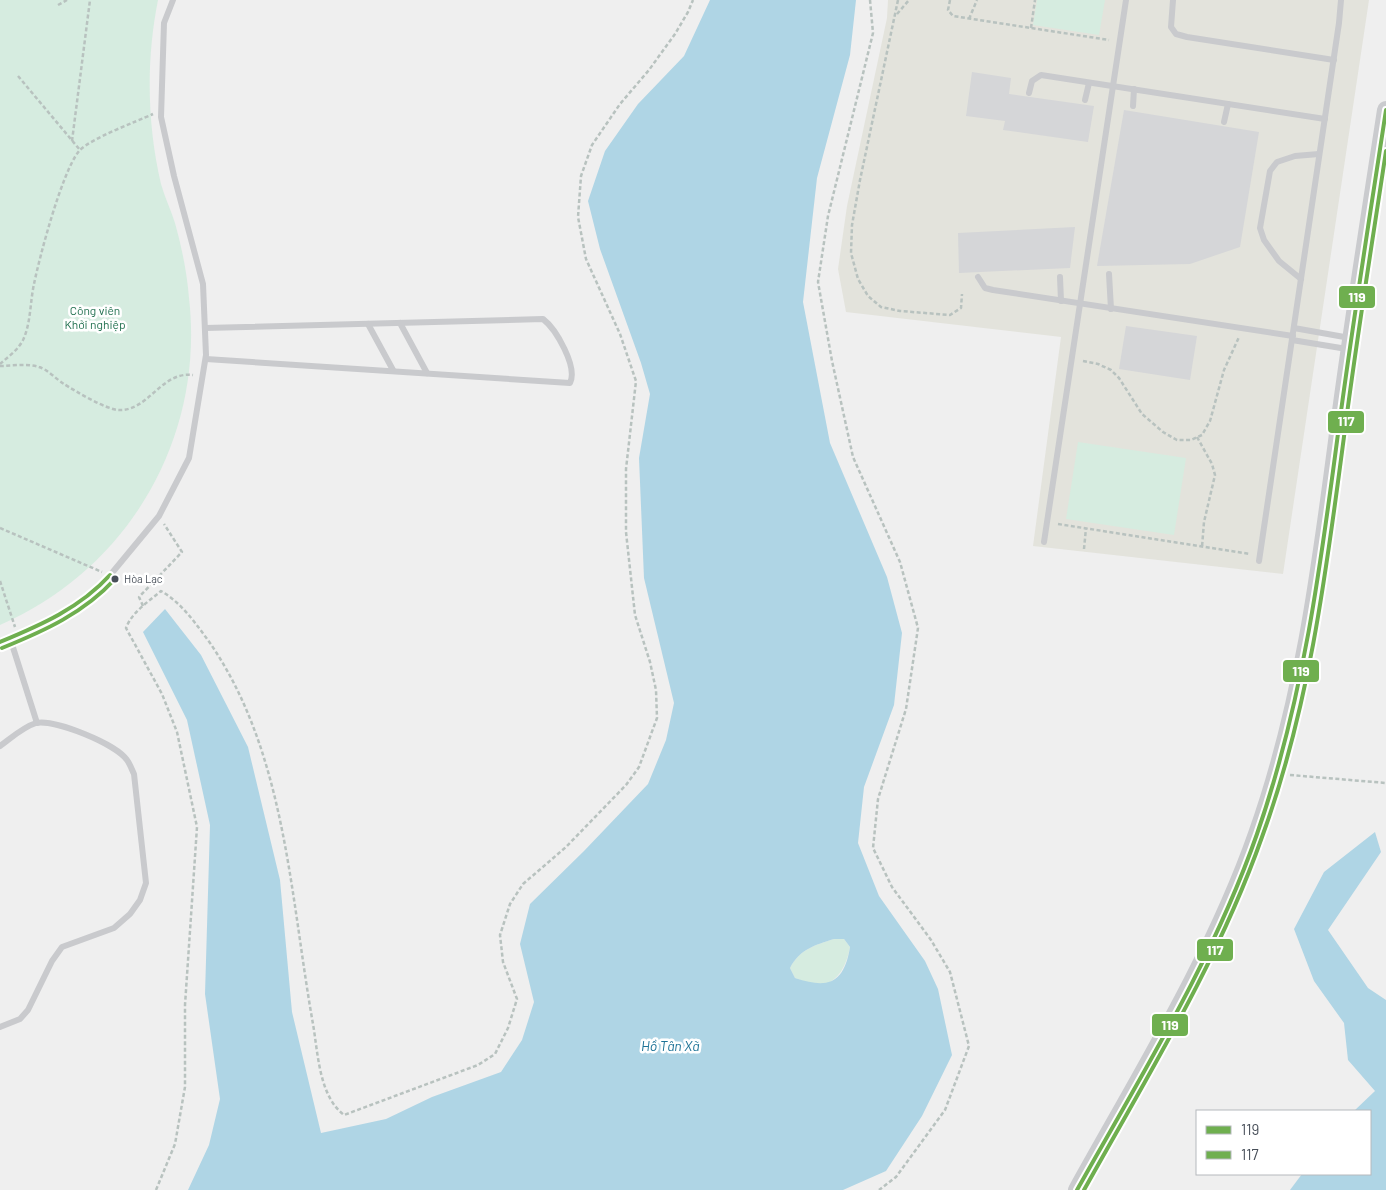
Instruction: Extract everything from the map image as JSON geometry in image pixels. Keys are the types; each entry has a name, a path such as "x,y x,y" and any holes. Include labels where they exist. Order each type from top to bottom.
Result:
{"street":[{"path":"1077,1190 1192,979 1218,927 1257,835 1277,774 1309,635 1350,344 1386,110"}],"lane":[{"path":"0,642 50,622 102,585 159,516 189,458 206,359 205,328 203,284 174,176 162,110 164,23 173,0"},
{"path":"1044,542 1081,305 1111,86 1126,0"},
{"path":"1173,0 1171,27 1182,36 1334,60"},
{"path":"1259,561 1334,60 1341,0"},
{"path":"1029,93 1032,81 1040,75 1325,119"},
{"path":"1085,100 1089,83"},
{"path":"1133,106 1134,90"},
{"path":"1224,122 1228,104"},
{"path":"1301,279 1279,261 1264,240 1260,228 1270,171 1277,162 1295,156 1319,154"},
{"path":"1109,274 1111,309"},
{"path":"978,277 985,288 993,290 1292,338 1350,344"},
{"path":"1060,277 1061,301"},
{"path":"205,328 543,319 564,347 571,363 572,378 570,383 206,359"},
{"path":"400,323 427,373"},
{"path":"368,324 393,370"},
{"path":"1294,328 1350,344"},
{"path":"10,638 37,723"},
{"path":"0,746 24,728 37,723 58,724 116,750 127,760 134,774 146,883 140,900 130,914 114,928 62,947 52,961 28,1010 20,1019 0,1027"}],"path":[{"path":"58,5 67,0"},
{"path":"72,141 90,0"},
{"path":"156,1190 176,1144 185,1088 186,1005 197,827 177,732 162,694 126,628 130,618 143,606 161,591 171,596 196,624 220,658 236,688 259,744 278,813 293,889 306,984 321,1070 329,1098 336,1109 344,1115 478,1065 495,1054 508,1028 517,999 503,962 500,935 510,904 523,884 566,847 626,785 640,767 657,718 656,690 652,671 635,615 626,532 626,469 636,381 620,334 586,260 578,217 581,176 592,146 620,104 660,56 688,12 693,0"},
{"path":"870,0 872,33 828,216 818,282 853,457 900,562 918,628 906,709 878,799 873,848 892,887 932,940 950,972 969,1046 945,1110 896,1177 879,1190"},
{"path":"898,0 855,207 852,225 853,261 858,279 868,296 881,307 900,311 950,314 961,308 962,294"},
{"path":"896,15 909,0"},
{"path":"950,0 950,13 969,19 1110,40"},
{"path":"969,19 977,0"},
{"path":"1031,28 1035,0"},
{"path":"18,76 80,150"},
{"path":"0,365 17,349 23,340 34,283 54,210 71,164 80,150 94,141 162,110"},
{"path":"1083,361 1098,364 1111,370 1119,378 1142,414 1163,432 1177,440 1191,440 1202,435 1210,421 1224,370 1240,336"},
{"path":"0,365 39,367 66,385 117,410 128,410 140,403 170,379 189,375 203,377"},
{"path":"1197,438 1212,464 1215,476 1204,522 1202,547"},
{"path":"143,606 139,597 182,552 159,516"},
{"path":"1058,524 1250,554"},
{"path":"0,528 110,575"},
{"path":"1084,549 1086,528"},
{"path":"0,581 18,635"},
{"path":"1277,774 1386,783"}],"shaded area":[{"path":"888,0 1369,0 1283,574 1033,546 1061,337 846,312 838,269 847,206 887,18"}],"green space":[{"name":"Công viên Khởi nghiệp","path":"0,0 158,0 151,46 150,69 153,138 161,184 175,223 186,270 191,350 184,400 170,448 149,493 121,534 86,570 46,601 0,625"},
{"path":"1037,0 1105,0 1099,35 1033,25"},
{"path":"1078,442 1186,458 1174,535 1066,519"},
{"path":"834,939 844,939 850,947 840,974 835,979 822,985 814,985 795,978 790,968 798,956 814,946"}],"water":[{"name":"Hồ Tân Xã","path":"710,0 856,0 850,55 817,178 803,302 830,443 887,577 902,633 894,705 864,787 858,843 879,896 925,961 938,989 952,1055 922,1116 886,1171 843,1190 188,1190 209,1145 220,1099 205,994 210,825 187,720 143,632 165,609 201,655 248,747 280,880 292,1012 321,1133 386,1119 432,1097 501,1072 522,1040 534,1002 520,944 530,904 648,784 666,740 674,703 644,578 639,458 650,394 641,363 600,249 588,201 605,151 638,104 684,56","holes":["844,939 850,947 847,959 844,969 833,981 817,983 795,978 790,968 803,952 827,941"]},
{"path":"1375,832 1381,852 1328,930 1368,988 1386,1000 1386,1190 1290,1190 1301,1175 1371,1175 1371,1110 1355,1110 1375,1091 1348,1060 1344,1023 1314,981 1294,929 1324,872"}],"building":[{"path":"972,72 1011,78 1009,94 1094,106 1088,142 1003,130 1005,121 966,116"},
{"path":"1124,110 1259,132 1240,247 1190,264 1097,266"},
{"path":"1075,227 1070,268 959,273 958,233"},
{"path":"1126,326 1197,336 1190,380 1119,369"}],"transit line":[{"name":"119","path":"1077,1190 1151,1060 1198,971 1239,881 1273,784 1287,734 1317,581 1386,110"},
{"name":"117","path":"1084,1190 1157,1061 1225,929 1262,837 1279,787 1293,737 1315,635 1386,151"},
{"name":"119","path":"0,642 45,622 73,606 110,575"},
{"name":"117","path":"2,648 63,620 90,602 115,579"}],"place":[{"name":"Hòa Lạc","path":"115,579"}]}
